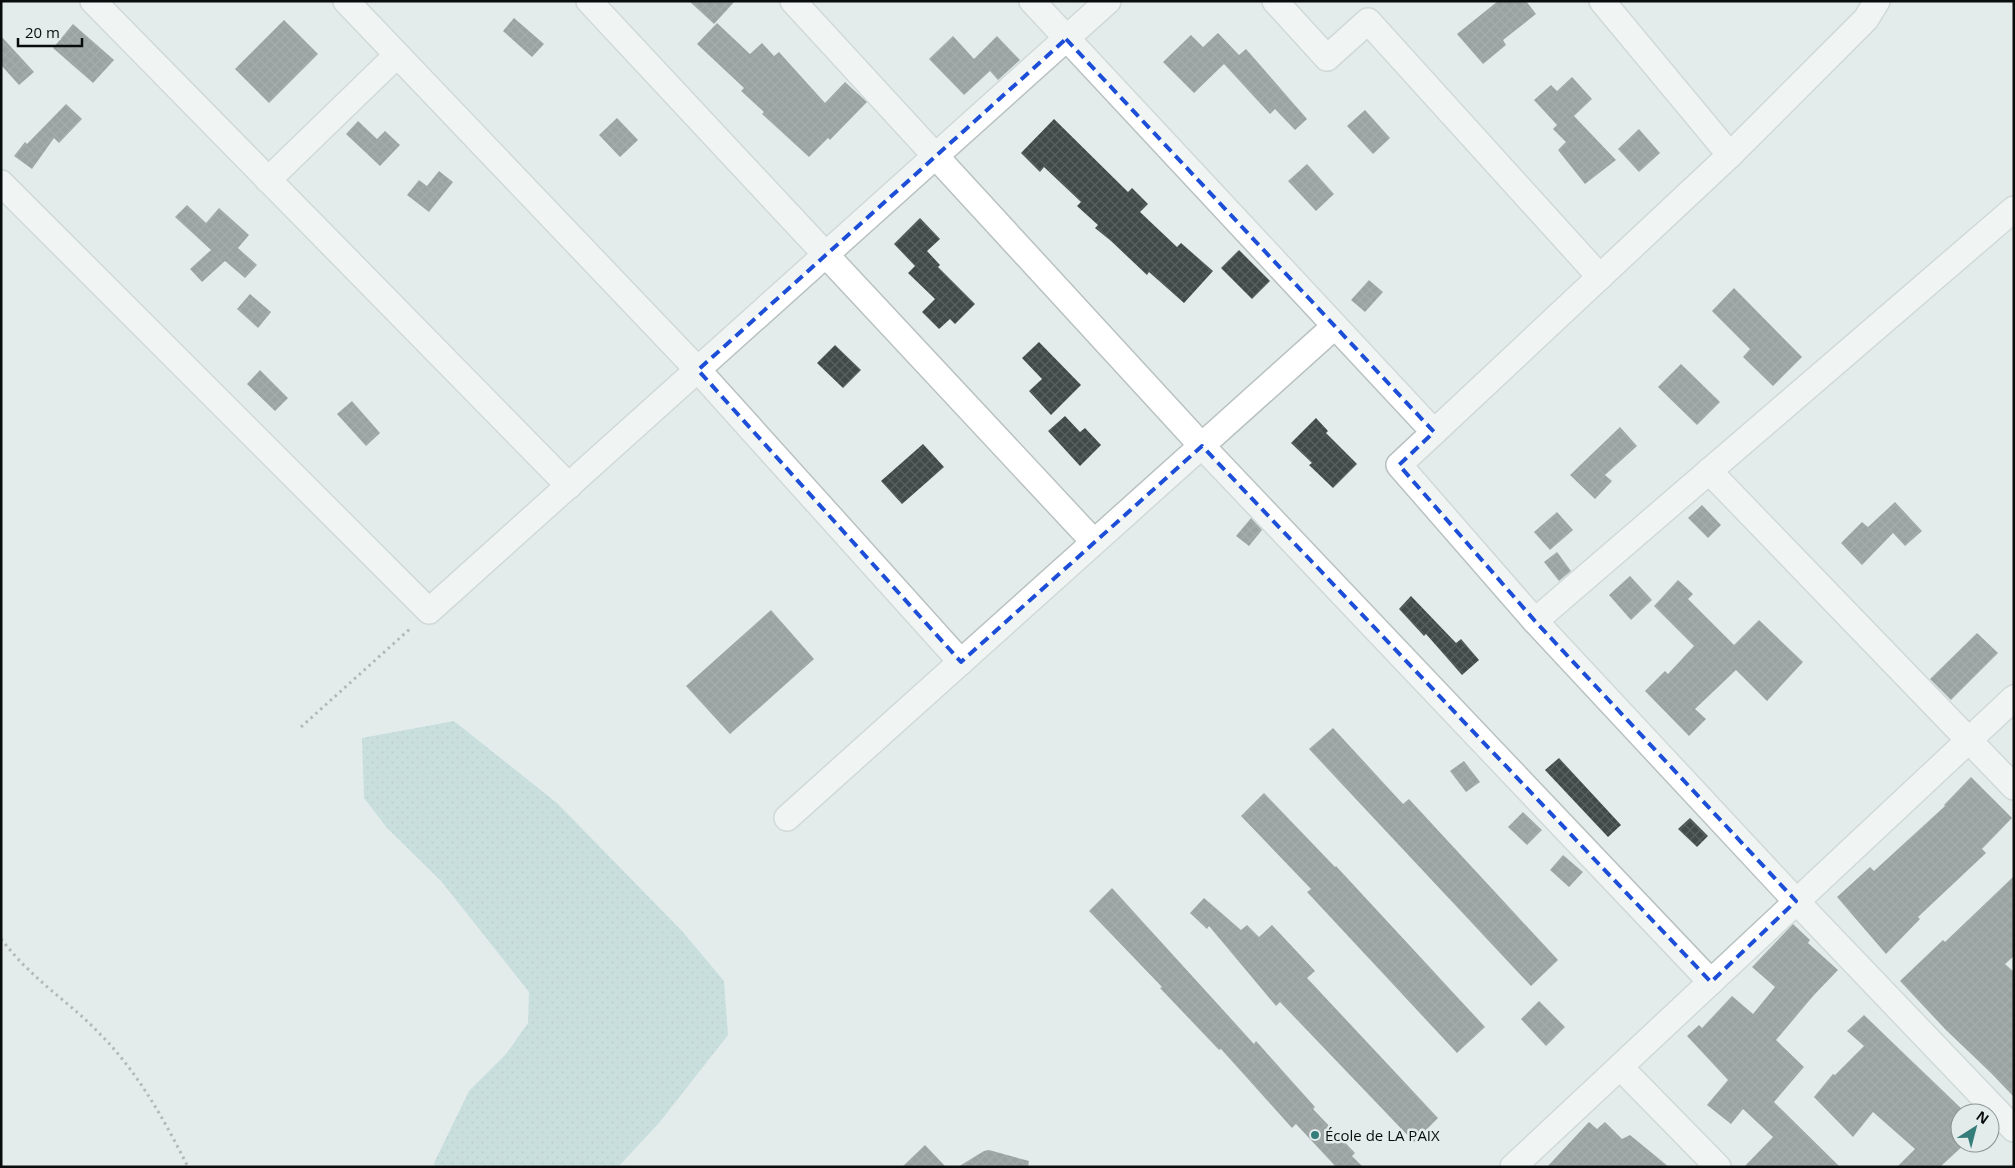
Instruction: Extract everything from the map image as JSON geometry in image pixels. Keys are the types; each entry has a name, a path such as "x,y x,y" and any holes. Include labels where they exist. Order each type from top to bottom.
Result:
{"street":[{"path":"93,1 569,486"},
{"path":"346,1 698,370 961,662"},
{"path":"589,1 1094,542"},
{"path":"793,1 1202,446 1711,982"},
{"path":"1032,1 1434,432"},
{"path":"1,183 429,611 1108,1"},
{"path":"1275,1 1327,58 1368,21 1600,277"},
{"path":"1602,1 1730,155"},
{"path":"1865,7 1730,155 1399,465 1535,621 1796,901 2014,1129"},
{"path":"268,180 397,55"},
{"path":"1535,621 2014,209"},
{"path":"787,818 1335,326"},
{"path":"1709,471 2014,786"},
{"path":"1521,1164 1620,1067 2014,698"},
{"path":"1620,1067 1718,1167"}],"path":[{"path":"301,727 429,611"},
{"path":"1,939 28,970 56,995 72,1006 118,1055 144,1088 170,1129 188,1167"}],"highlighted area":[{"path":"1066,39 1434,432 1399,465 1535,621 1796,901 1711,982 1202,446 961,662 698,370"}],"shaded area":[{"path":"454,721 557,803 682,931 724,981 728,1035 659,1123 618,1167 435,1167 434,1163 469,1091 506,1054 528,1023 529,992 441,881 387,828 364,798 362,738"}],"building":[{"path":"689,1 735,1 714,24"},
{"path":"1498,1 1526,1 1536,14 1503,40 1506,45 1483,64 1457,34"},
{"path":"514,18 544,44 532,57 503,31"},
{"path":"284,20 318,54 269,103 235,69"},
{"path":"717,23 750,54 762,43 774,56 779,52 825,103 845,82 867,102 830,140 828,138 809,157 762,114 764,112 741,91 744,88 697,44"},
{"path":"73,24 114,60 93,83 53,48"},
{"path":"1218,33 1239,55 1246,49 1307,119 1295,130 1275,109 1270,114 1224,64 1194,93 1163,62 1191,35 1203,47"},
{"path":"1,36 34,72 19,85 1,65"},
{"path":"953,36 974,59 997,36 1020,60 998,80 990,71 964,95 929,59"},
{"path":"1572,77 1592,99 1574,116 1616,160 1585,184 1558,150 1566,142 1553,129 1557,125 1534,100 1551,85 1557,91"},
{"path":"66,104 82,119 59,143 54,138 32,169 14,156 25,142 27,144"},
{"path":"1365,110 1390,138 1373,154 1347,126"},
{"path":"617,118 638,140 620,157 599,135"},
{"path":"1054,119 1128,192 1132,188 1148,204 1140,212 1177,247 1181,243 1213,271 1184,303 1149,272 1147,275 1095,228 1098,225 1077,206 1081,202 1044,167 1040,172 1021,153"},
{"path":"358,121 377,139 385,131 400,145 380,166 346,134"},
{"path":"1639,129 1660,153 1639,172 1618,149"},
{"path":"1307,164 1334,194 1316,211 1288,181"},
{"path":"439,171 453,182 429,212 407,195 419,180 427,186"},
{"path":"187,205 206,223 219,208 249,235 238,248 257,265 245,278 225,261 202,282 190,269 211,250 175,217"},
{"path":"920,218 940,239 927,251 940,265 938,267 975,304 955,324 950,319 939,329 922,312 935,299 908,273 915,266 894,244"},
{"path":"1239,250 1270,281 1252,299 1221,268"},
{"path":"1369,280 1383,292 1365,312 1351,300"},
{"path":"1734,288 1802,357 1773,386 1743,357 1750,349 1712,311"},
{"path":"250,294 271,312 258,328 237,309"},
{"path":"1039,342 1081,385 1051,415 1029,391 1042,379 1022,358"},
{"path":"835,345 861,370 843,388 817,363"},
{"path":"1681,364 1720,402 1697,425 1658,387"},
{"path":"260,370 288,398 275,411 247,384"},
{"path":"352,401 380,433 366,446 337,414"},
{"path":"1065,416 1080,432 1085,428 1101,445 1080,466 1048,431"},
{"path":"1316,418 1328,431 1326,433 1357,464 1333,488 1309,465 1312,463 1291,443"},
{"path":"1620,427 1637,446 1605,475 1612,481 1595,499 1570,475"},
{"path":"923,444 944,467 902,504 881,481"},
{"path":"1895,502 1922,531 1905,546 1893,533 1862,565 1841,543 1862,522 1868,527"},
{"path":"1702,505 1721,525 1708,538 1688,518"},
{"path":"1557,512 1573,530 1550,550 1534,532"},
{"path":"1251,518 1262,530 1249,546 1236,536"},
{"path":"1557,552 1571,571 1559,581 1544,562"},
{"path":"1630,576 1652,600 1631,620 1609,595"},
{"path":"1678,580 1693,594 1688,599 1734,645 1759,620 1803,662 1767,701 1736,670 1695,709 1706,719 1689,736 1645,691 1665,671 1668,674 1694,646 1654,606"},
{"path":"1411,596 1456,643 1461,639 1479,660 1462,675 1426,634 1424,636 1399,609"},
{"path":"771,610 814,659 730,734 686,686"},
{"path":"1977,633 1998,653 1951,700 1930,679"},
{"path":"1333,728 1403,804 1409,799 1558,960 1531,986 1309,749"},
{"path":"1559,758 1621,825 1608,837 1545,770"},
{"path":"1464,761 1480,782 1466,792 1450,771"},
{"path":"1971,777 2012,818 1982,849 1986,853 1918,917 1920,919 1886,954 1837,897 1870,867 1874,871 1945,806"},
{"path":"1264,793 1336,866 1485,1027 1457,1053 1307,892 1311,889 1241,816"},
{"path":"1523,812 1542,830 1527,845 1508,827"},
{"path":"1690,818 1708,836 1697,847 1678,829"},
{"path":"1563,855 1583,872 1569,887 1550,870"},
{"path":"2014,876 2014,956 2005,964 2014,972 2014,1097 1946,1030 1900,981 1943,940 1945,942"},
{"path":"1112,888 1254,1044 1256,1041 1315,1107 1313,1109 1355,1153 1352,1156 1363,1167 1336,1167 1296,1124 1292,1128 1221,1049 1219,1050 1089,911"},
{"path":"1204,898 1241,930 1247,925 1259,937 1272,925 1315,971 1307,978 1438,1118 1414,1142 1280,1002 1276,1006 1209,926 1207,929 1190,913"},
{"path":"1793,924 1810,940 1808,943 1838,970 1776,1040 1804,1067 1774,1102 1840,1167 1744,1167 1773,1137 1743,1109 1731,1124 1707,1105 1728,1080 1687,1036 1699,1025 1702,1028 1732,996 1753,1014 1775,987 1752,967"},
{"path":"1539,1001 1565,1027 1546,1046 1521,1019"},
{"path":"1864,1015 1956,1103 1950,1103 1950,1153 1955,1153 1940,1167 1897,1167 1915,1149 1873,1112 1853,1137 1814,1097 1833,1074 1835,1075 1864,1046 1847,1031"},
{"path":"1589,1122 1597,1129 1605,1122 1622,1139 1630,1135 1669,1167 1547,1167"},
{"path":"925,1145 946,1167 902,1167"},
{"path":"989,1150 1029,1161 1028,1167 958,1167 984,1151"}],"place":[{"name":"École de LA PAIX","path":"1315,1135"}]}
